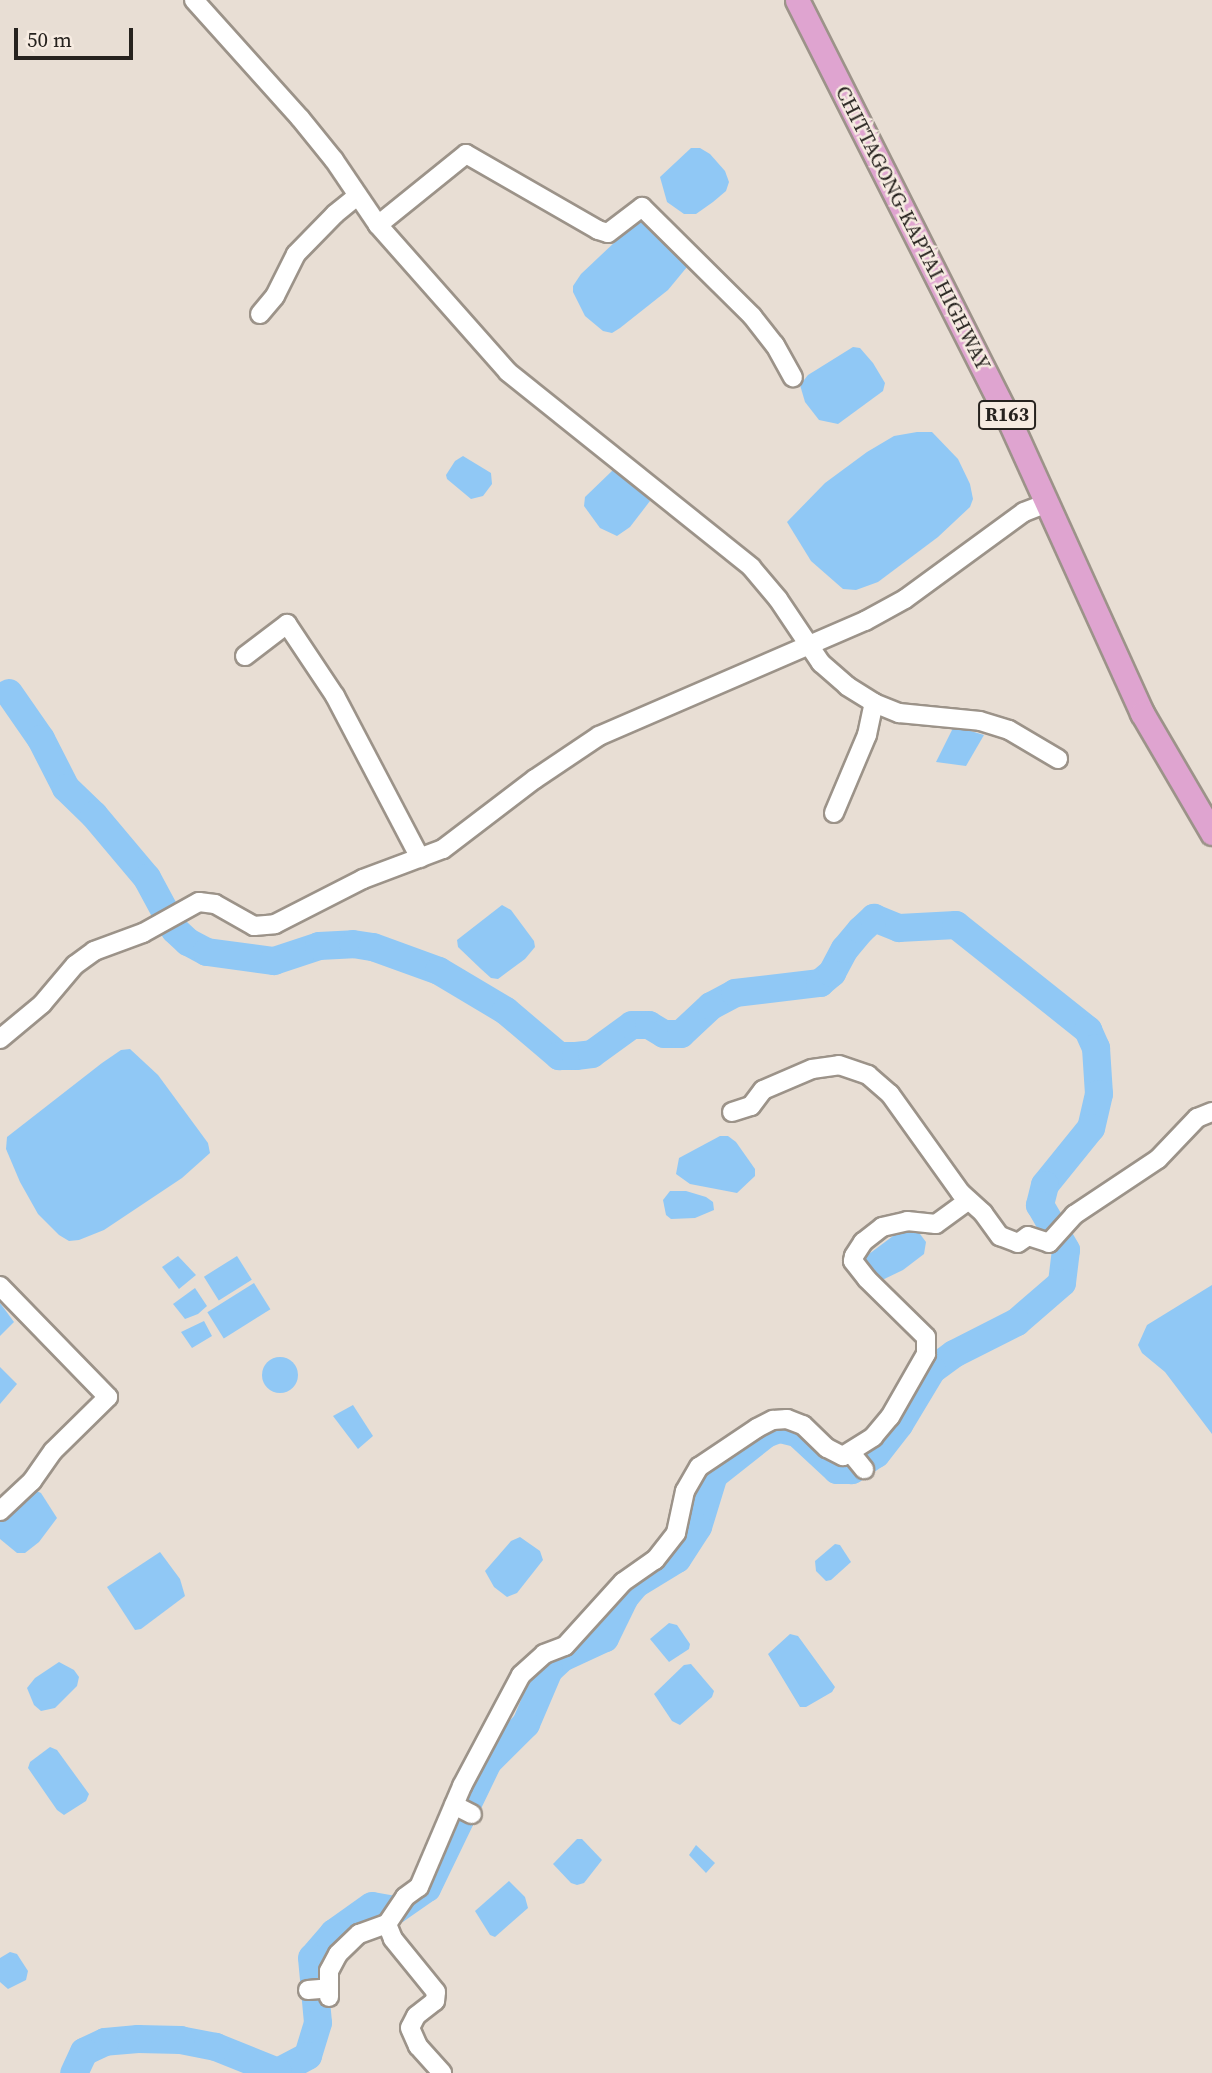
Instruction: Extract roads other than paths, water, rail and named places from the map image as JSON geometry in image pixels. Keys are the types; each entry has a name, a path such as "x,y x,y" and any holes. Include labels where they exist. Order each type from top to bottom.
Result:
{"main road":[{"name":"CHITTAGONG-KAPTAI HIGHWAY","path":"797,0 925,248 1048,503 1098,623 1142,713 1212,833"}],"street":[{"path":"194,0 300,118 334,160 378,225 463,325 520,384 751,567 778,599 821,663 847,686 874,703 899,713 980,721 1009,730 1058,759"},
{"path":"378,225 403,209 466,154 597,230 608,233 642,207 752,317 775,345 793,377"},
{"path":"260,314 275,296 296,254 335,214 357,196"},
{"path":"0,1039 42,1004 83,958 159,926 199,902 215,904 245,922 266,927 298,915 363,879 443,849 534,779 599,736 631,719 809,646 905,599 1014,519 1048,503"},
{"path":"245,656 287,624 335,696 420,858"},
{"path":"834,813 867,735 874,703"},
{"path":"732,1112 751,1106 763,1090 812,1069 839,1065 868,1075 890,1094 968,1201 983,1213 1000,1236 1018,1243 1028,1236 1049,1243 1068,1222 1158,1159 1197,1118 1212,1112"},
{"path":"322,1991 338,1954 359,1934 387,1924 405,1897 419,1887 462,1809 521,1675 544,1654 565,1646 623,1582 655,1560 668,1545 676,1533 685,1491 699,1467 773,1420 787,1419 803,1425 834,1453 857,1461 890,1417 926,1354 926,1337 867,1279 853,1261 853,1256 863,1242 882,1227 907,1221 936,1224 968,1201"},
{"path":"0,1286 108,1397 53,1451 33,1481 0,1511"},
{"path":"387,1924 393,1940 436,1992 435,2001 416,2016 410,2028 418,2046 442,2073"}],"water":[{"path":"691,148 700,148 710,154 725,171 729,182 726,191 713,202 696,214 684,214 667,202 660,177"},
{"path":"643,221 652,223 688,263 687,267 668,290 620,328 612,333 603,331 585,316 573,292 573,286 581,274 634,224"},
{"path":"853,347 860,348 873,363 885,383 883,391 838,424 819,420 805,402 800,385 808,375"},
{"path":"932,432 958,459 970,484 973,499 970,507 938,537 878,582 856,590 843,589 811,561 787,522 825,483 867,452 894,436"},
{"path":"463,456 491,473 492,484 483,496 471,499 447,479 446,475 455,461"},
{"path":"613,470 627,476 650,501 630,527 617,536 600,528 584,506 585,497"},
{"path":"954,726 984,735 966,766 936,762"},
{"path":"502,905 511,910 534,941 535,947 525,959 498,979 491,978 481,969 458,947 457,940"},
{"path":"130,1049 158,1075 208,1143 210,1153 182,1178 104,1230 69,1241 38,1214 6,1149 7,1137 102,1063 121,1050"},
{"path":"720,1136 728,1136 736,1142 755,1169 755,1176 737,1193 690,1184 676,1174 679,1158"},
{"path":"670,1191 686,1191 706,1197 713,1202 714,1210 695,1218 671,1219 666,1215 663,1200"},
{"path":"905,1227 917,1230 926,1242 924,1254 903,1270 878,1282 861,1260"},
{"path":"178,1256 196,1275 179,1289 162,1267"},
{"path":"237,1256 252,1280 219,1300 204,1277"},
{"path":"254,1283 270,1309 224,1338 207,1312"},
{"path":"1212,1285 1212,1434 1165,1372 1142,1353 1138,1345 1147,1325"},
{"path":"195,1288 207,1306 198,1314 185,1319 173,1304"},
{"path":"0,1303 14,1322 0,1336"},
{"path":"204,1321 212,1336 192,1348 181,1332"},
{"path":"280,1357 292,1363 298,1375 292,1387 280,1393 268,1387 262,1375 268,1363"},
{"path":"0,1367 17,1384 0,1404"},
{"path":"353,1405 373,1436 358,1449 333,1416"},
{"path":"34,1490 41,1493 57,1518 39,1542 25,1553 17,1553 0,1539 0,1518"},
{"path":"520,1537 540,1551 543,1560 517,1593 507,1597 494,1587 485,1571 511,1541"},
{"path":"835,1544 840,1545 851,1562 831,1580 826,1581 816,1571 815,1561"},
{"path":"160,1552 180,1579 185,1596 141,1629 135,1630 107,1587"},
{"path":"669,1623 677,1625 690,1644 689,1649 669,1662 650,1639"},
{"path":"790,1634 798,1636 835,1687 832,1692 806,1707 800,1707 768,1654"},
{"path":"59,1662 74,1670 79,1677 77,1686 55,1708 41,1711 34,1705 27,1688 35,1678"},
{"path":"691,1664 714,1691 712,1697 680,1725 672,1721 654,1694 684,1665"},
{"path":"50,1747 57,1750 89,1794 86,1801 64,1815 57,1810 28,1768 30,1762"},
{"path":"577,1839 582,1839 602,1860 584,1883 577,1885 571,1883 553,1864"},
{"path":"696,1845 715,1863 706,1873 689,1855"},
{"path":"509,1881 525,1897 528,1908 495,1937 490,1935 475,1911"},
{"path":"10,1952 17,1954 28,1971 26,1980 8,1989 0,1982 0,1958"}],"waterway":[{"path":"9,693 41,739 66,788 94,815 147,878 175,930 188,942 207,952 274,961 319,946 353,944 373,947 439,971 506,1011 559,1056 576,1056 592,1054 632,1025 649,1025 664,1034 681,1034 711,1006 735,993 820,983 832,973 845,949 874,918 899,928 956,925 1088,1030 1096,1048 1099,1094 1091,1128 1045,1185 1040,1205 1066,1250 1062,1283 1017,1322 954,1354 932,1370 899,1425 876,1454 852,1470 837,1470 797,1433 779,1429 766,1434 714,1475 698,1527 677,1559 636,1584 625,1597 605,1638 562,1658 549,1670 526,1724 488,1762 427,1888 395,1910 372,1906 334,1933 312,1958 318,2023 308,2056 278,2072 216,2047 181,2040 138,2039 105,2042 84,2052 74,2073"}]}
